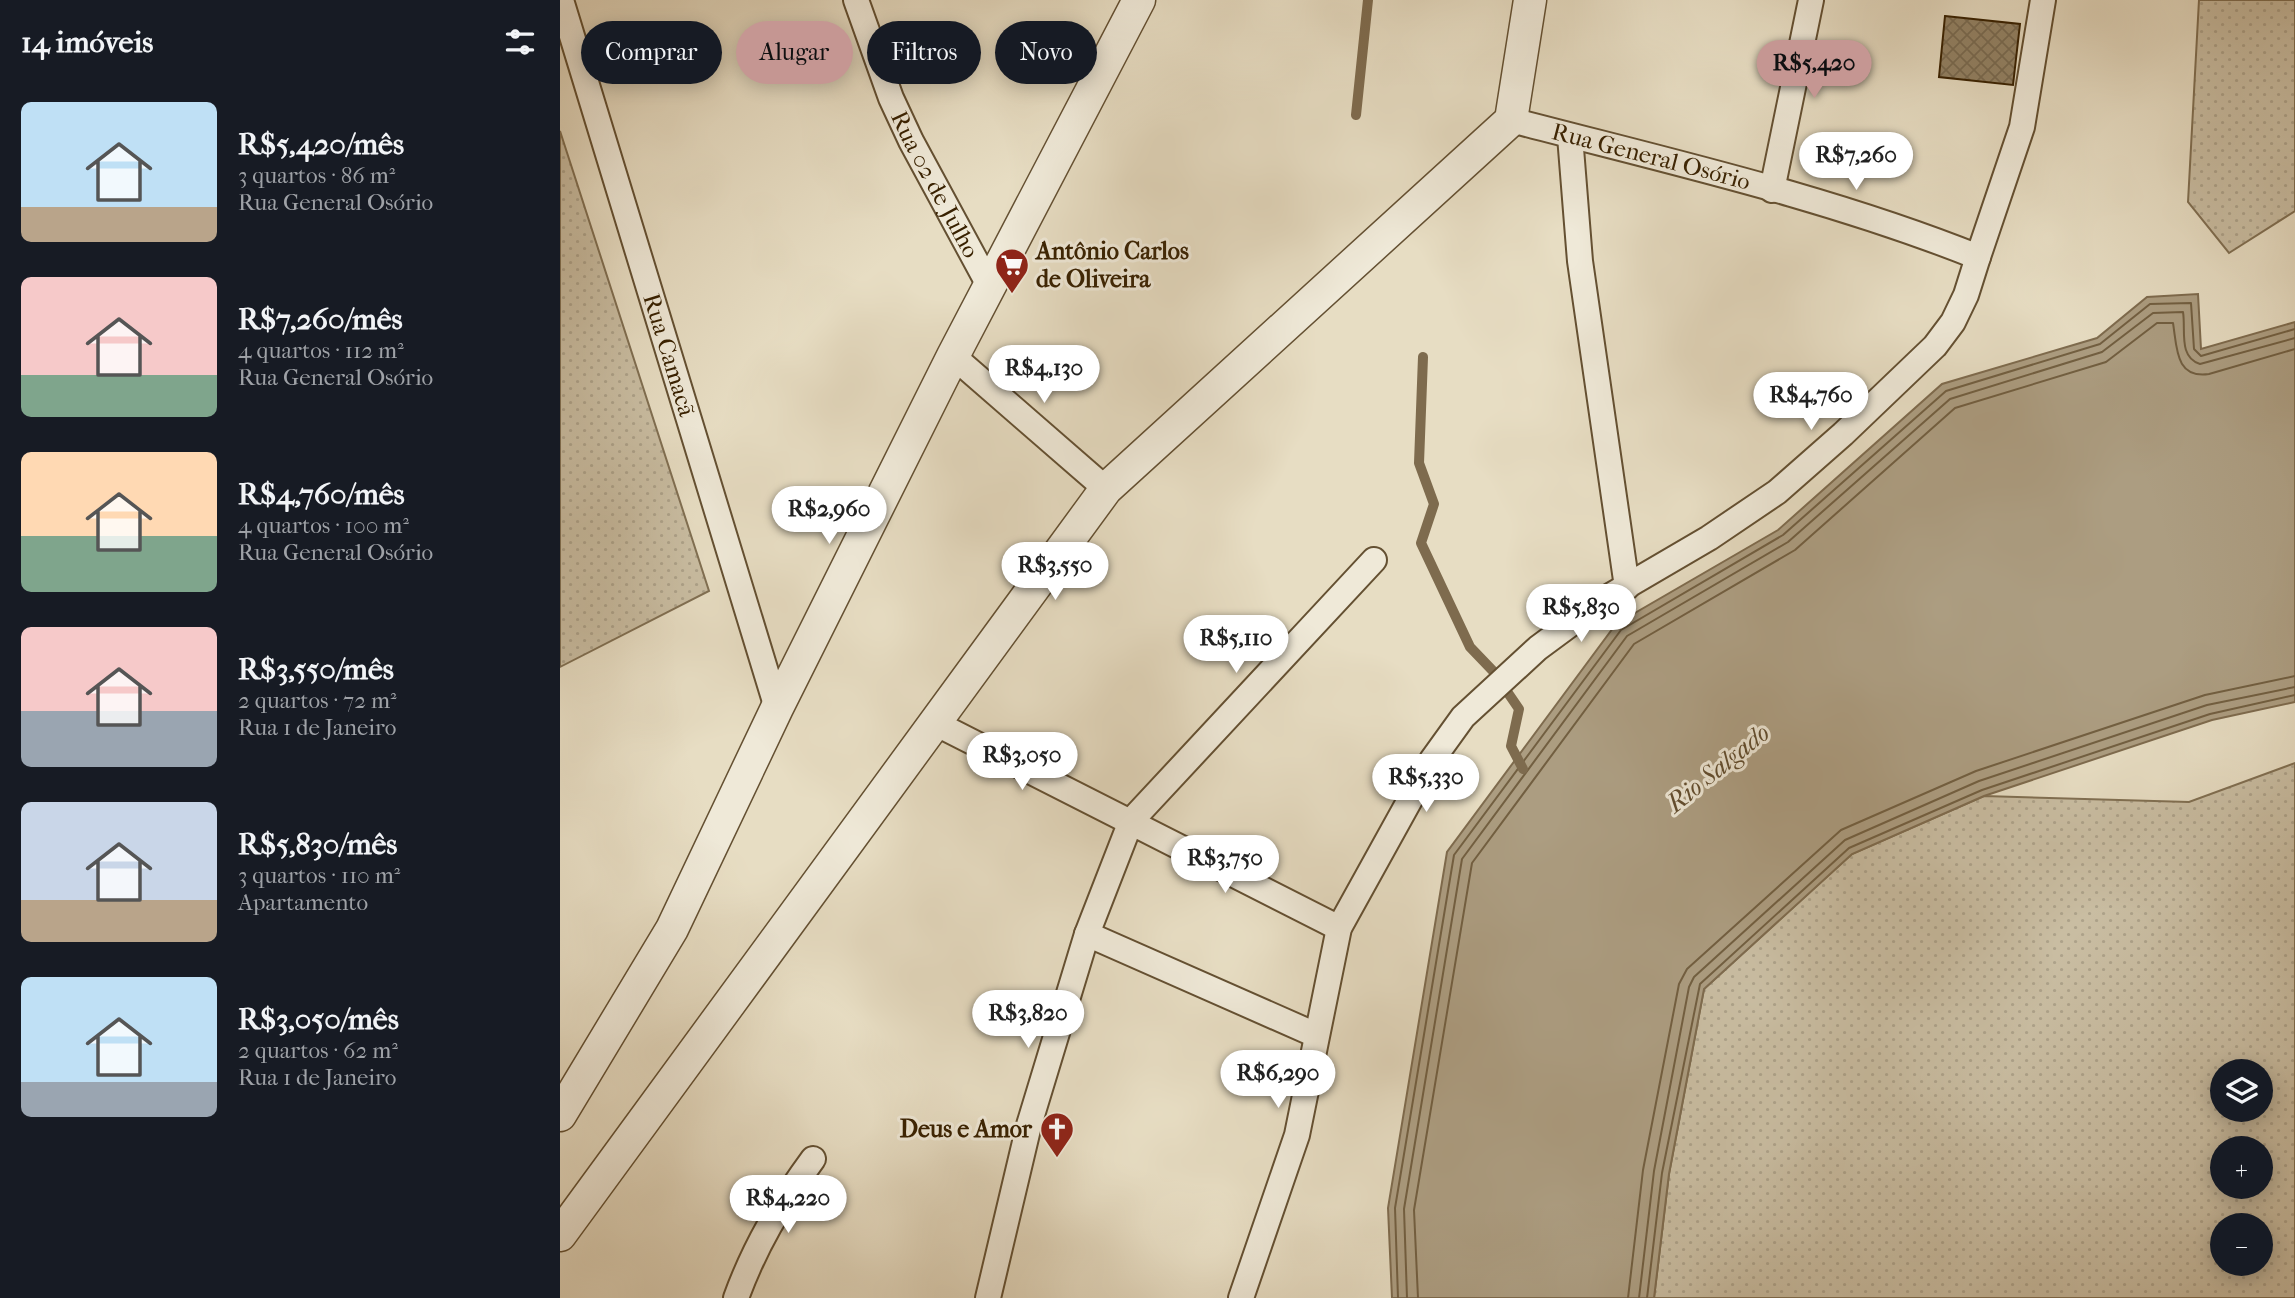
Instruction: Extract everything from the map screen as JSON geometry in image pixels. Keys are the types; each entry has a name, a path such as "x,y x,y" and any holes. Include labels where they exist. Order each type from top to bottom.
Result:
{"street":[{"name":"Rua Camacã","path":"561,0 777,709"},
{"name":"Rua 02 de Julho","path":"856,0 901,119 990,288"},
{"path":"560,1115 673,929 777,709 953,356 1139,0"},
{"path":"560,1235 1106,489 1511,120 1530,0"},
{"path":"1772,190 1811,0"},
{"path":"1241,1298 1297,1135 1339,928 1432,760 1463,717 1494,685 1584,613 1709,538 1777,492 1862,417 1935,346 1966,295 2022,127 2043,0"},
{"name":"Rua General Osório","path":"1511,120 1772,190 1941,242 1978,257"},
{"path":"1570,136 1580,261 1626,587"},
{"path":"953,356 1106,489"},
{"path":"988,1298 1029,1125 1087,934 1131,821 1374,560"},
{"path":"933,722 1339,928"},
{"path":"1087,934 1316,1035"},
{"path":"736,1298 751,1255 775,1210 813,1159"}],"shaded area":[{"path":"2199,0 2295,0 2295,211 2229,253 2188,202"},
{"path":"560,131 709,591 560,667"},
{"path":"2295,763 2295,1298 1654,1298 1669,1174 1704,989 1852,854 1984,796 2189,802"}],"water":[{"name":"Rio Salgado","path":"2198,294 2201,349 2295,322 2295,702 2212,720 1984,796 1852,854 1704,989 1669,1174 1654,1298 1392,1298 1388,1208 1447,852 1616,624 1778,530 1942,384 2097,338 2147,297"}],"building":[{"path":"1945,16 2020,24 2013,85 1939,77"}],"waterway":[{"path":"1356,115 1368,0"},
{"path":"1423,357 1419,463 1434,504 1421,543 1470,647 1493,671 1519,709 1511,746 1523,769"}],"place":[{"name":"Antônio Carlos de Oliveira","path":"1012,295"},
{"name":"Deus e Amor","path":"1057,1159"}]}
